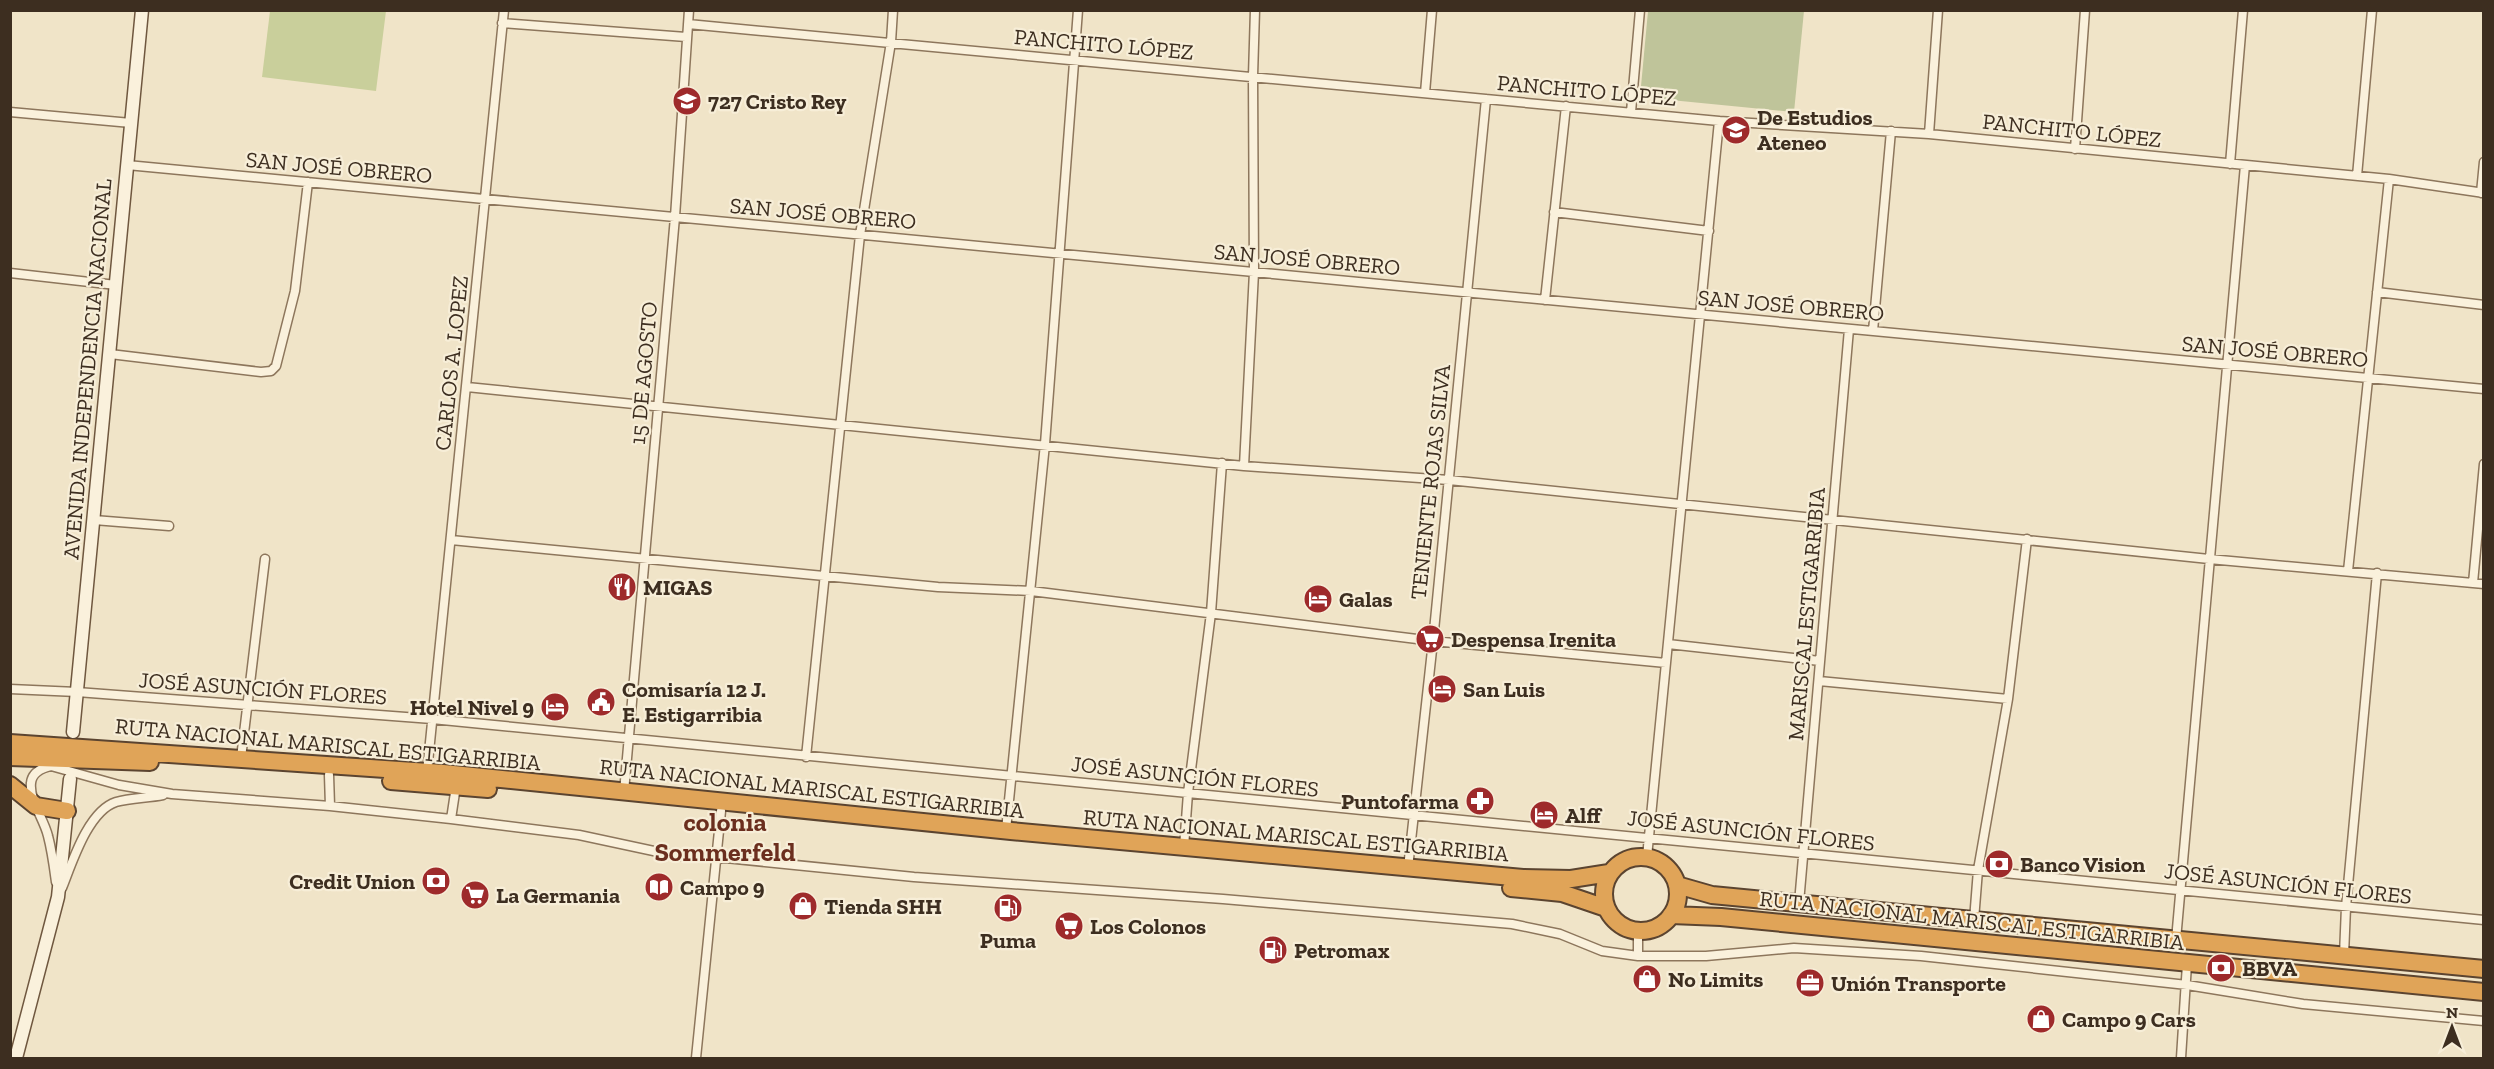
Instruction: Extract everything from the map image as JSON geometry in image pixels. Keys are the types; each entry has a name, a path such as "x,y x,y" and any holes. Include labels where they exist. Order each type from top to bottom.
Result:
{"highway":[{"name":"RUTA NACIONAL MARISCAL ESTIGARRIBIA","path":"10,743 427,772 1006,830 1523,878 1571,879 1609,873"},
{"name":"RUTA NACIONAL MARISCAL ESTIGARRIBIA","path":"10,758 145,762 624,800 1562,893 1606,908"},
{"path":"10,785 36,806 66,812"},
{"path":"1635,857 1647,857 1666,866 1677,885 1678,901 1665,923 1657,928 1638,932 1618,925 1606,908 1603,891 1609,873 1623,860 1635,857"},
{"name":"RUTA NACIONAL MARISCAL ESTIGARRIBIA","path":"1677,885 1712,895 2484,969"},
{"name":"RUTA NACIONAL MARISCAL ESTIGARRIBIA","path":"1671,915 1720,917 2484,992"}],"main road":[{"name":"AVENIDA INDEPENDENCIA NACIONAL","path":"73,732 142,10"},
{"path":"16,1059 58,897 70,778"}],"street":[{"name":"CARLOS A. LOPEZ","path":"427,772 504,10"},
{"name":"15 DE AGOSTO","path":"624,792 675,217 689,10"},
{"path":"806,757 860,235 891,42 893,10"},
{"path":"1006,830 1045,444 1078,10"},
{"path":"1244,466 1254,272 1255,10"},
{"path":"1425,93 1432,10"},
{"path":"1631,112 1640,10"},
{"path":"1929,134 1938,10"},
{"path":"2075,149 2085,10"},
{"path":"2230,164 2243,10"},
{"path":"2357,176 2372,10"},
{"path":"502,23 686,37"},
{"name":"PANCHITO LÓPEZ","path":"688,24 1719,121 1929,134 2389,179 2482,193"},
{"name":"TENIENTE ROJAS SILVA","path":"1408,868 1433,641 1486,99"},
{"path":"1545,300 1566,106"},
{"path":"10,112 131,123"},
{"path":"1647,857 1719,121"},
{"path":"1873,331 1891,131"},
{"path":"2482,193 2484,162"},
{"name":"SAN JOSÉ OBRERO","path":"127,165 2484,389"},
{"path":"2176,940 2245,165"},
{"path":"2348,571 2389,179"},
{"path":"110,354 261,372 271,370 276,366 295,291 308,182"},
{"path":"1554,212 1709,231"},
{"path":"10,273 116,285"},
{"path":"2377,292 2484,304"},
{"name":"MARISCAL ESTIGARRIBIA","path":"1798,903 1849,329"},
{"path":"467,387 1045,444 1222,464 1449,480 2484,584"},
{"path":"1184,847 1188,794 1211,613 1222,464"},
{"path":"2473,583 2484,464"},
{"path":"94,520 169,526"},
{"path":"1974,920 1978,870 2008,699 2027,539"},
{"path":"451,540 938,587 1031,591 1433,641 1666,663"},
{"path":"241,758 265,559"},
{"path":"2344,955 2346,906 2377,573"},
{"path":"1668,644 1820,661"},
{"path":"1819,681 2008,699"},
{"name":"JOSÉ ASUNCIÓN FLORES","path":"10,689 432,719 2484,920"},
{"path":"58,897 48,835 36,806 31,782 34,774 42,768 51,766 119,785 172,794 330,806 451,819 579,835 677,856 716,857 914,876 1512,924 1560,934 1602,951 1638,956 1706,956 1794,948 1921,956 2187,985 2303,1004 2484,1021"},
{"path":"329,776 330,806"},
{"path":"451,819 456,786"},
{"path":"58,897 79,847 97,815 114,802 172,794"},
{"path":"696,1059 721,811"},
{"path":"1638,932 1638,956"},
{"path":"2181,1059 2187,964"}],"green space":[{"path":"270,11 386,11 376,91 262,77"},
{"path":"1648,11 1804,11 1794,112 1640,97"}],"place":[{"name":"727 Cristo Rey","path":"687,101"},
{"name":"De Estudios Ateneo","path":"1736,130"},
{"name":"MIGAS","path":"622,587"},
{"name":"Galas","path":"1318,599"},
{"name":"Despensa Irenita","path":"1430,639"},
{"name":"San Luis","path":"1442,689"},
{"name":"Comisaría 12 J. E. Estigarribia","path":"601,702"},
{"name":"Hotel Nivel 9","path":"555,707"},
{"name":"Puntofarma","path":"1480,801"},
{"name":"Alff","path":"1544,815"},
{"name":"Banco Vision","path":"1999,864"},
{"name":"Credit Union","path":"436,881"},
{"name":"Campo 9","path":"659,887"},
{"name":"La Germania","path":"475,895"},
{"name":"Tienda SHH","path":"803,906"},
{"name":"Puma","path":"1008,908"},
{"name":"Los Colonos","path":"1069,926"},
{"name":"Petromax","path":"1273,950"},
{"name":"BBVA","path":"2221,968"},
{"name":"No Limits","path":"1647,979"},
{"name":"Unión Transporte","path":"1810,983"},
{"name":"Campo 9 Cars","path":"2041,1019"}],"district":[{"name":"colonia Sommerfeld","path":"725,837"}]}
